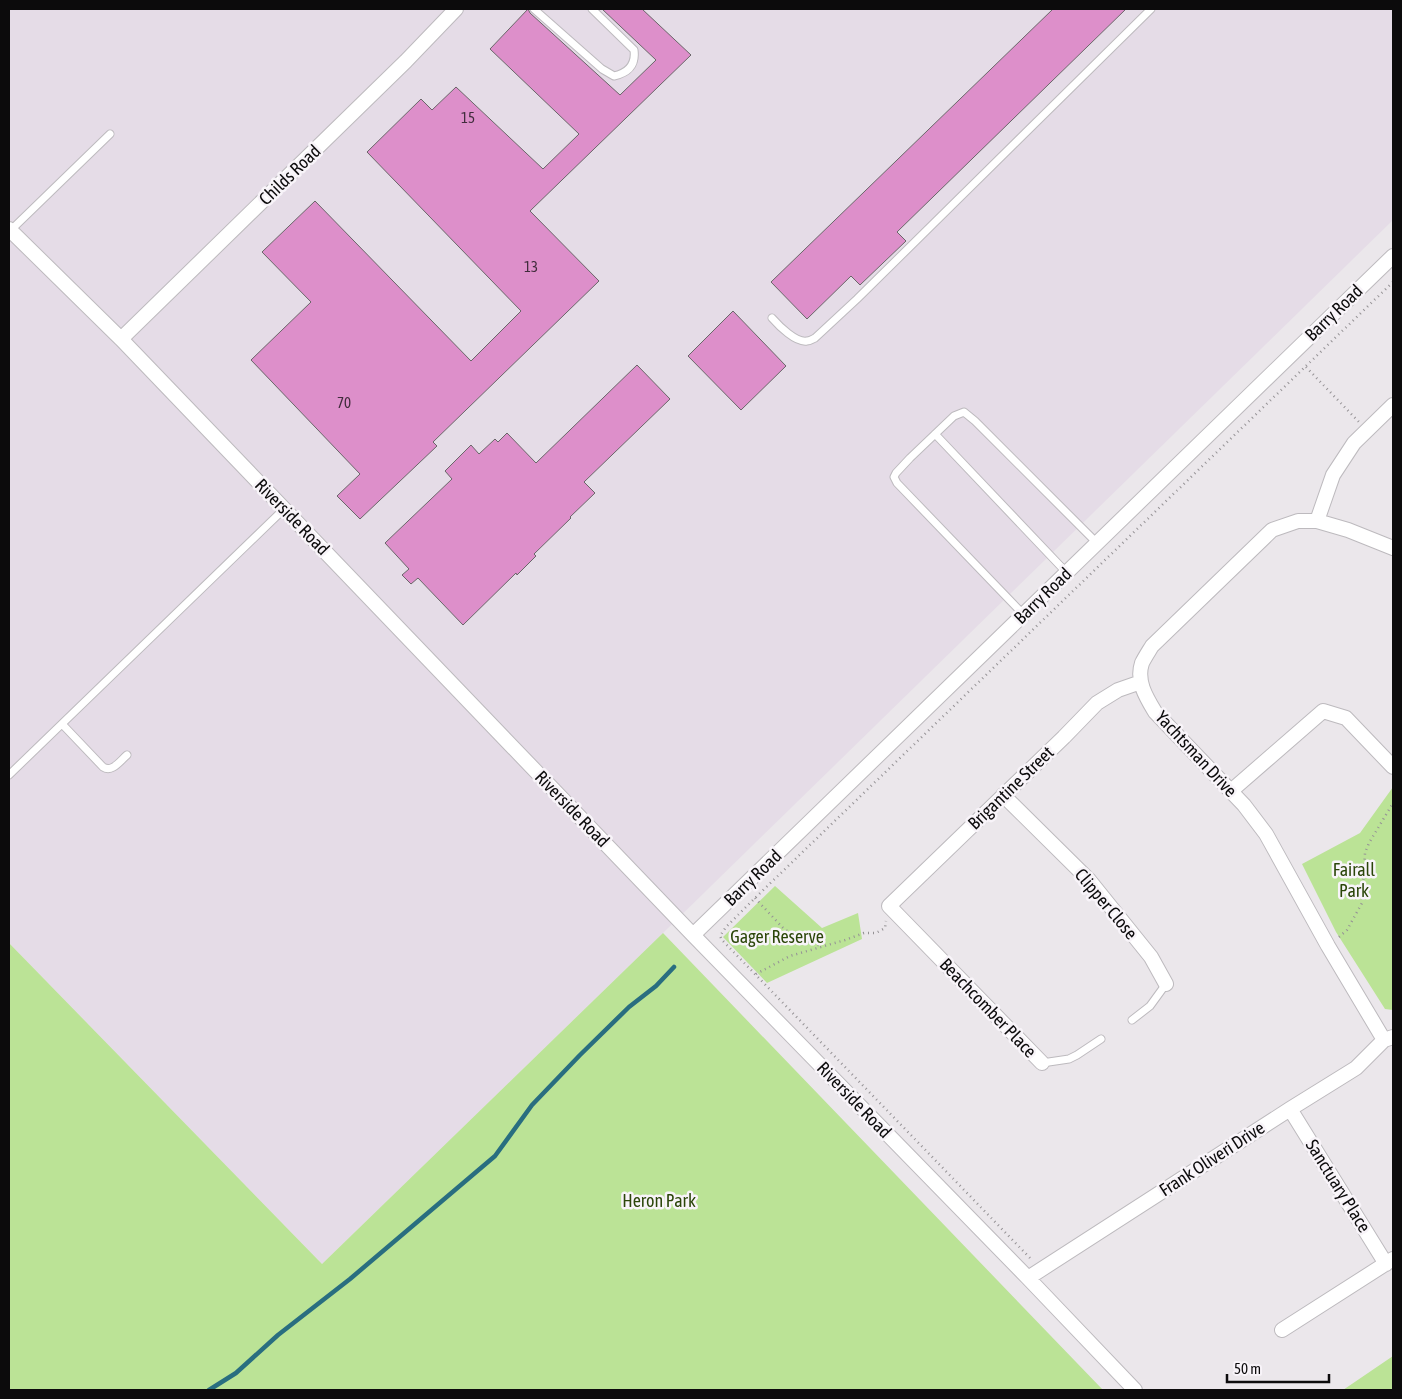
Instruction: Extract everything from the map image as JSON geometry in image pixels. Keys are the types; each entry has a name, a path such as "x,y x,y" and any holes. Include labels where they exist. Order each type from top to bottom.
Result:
{"street":[{"name":"Childs Road","path":"121,339 406,61 456,9"},
{"name":"Riverside Road","path":"10,230 121,339 1135,1390"},
{"name":"Barry Road","path":"694,935 1393,256"},
{"path":"1317,521 1333,475 1354,443 1393,405"},
{"path":"1141,682 1142,663 1152,646 1272,530 1298,520 1317,521 1348,530 1393,548"},
{"name":"Yachtsman Drive","path":"1141,682 1146,698 1155,712 1244,805 1266,834 1328,946 1388,1038"},
{"name":"Brigantine Street","path":"889,906 1097,703 1118,690 1141,682"},
{"path":"1231,792 1323,711 1346,718 1393,767"},
{"name":"Clipper Close","path":"1004,795 1090,880 1151,957 1166,984"},
{"name":"Beachcomber Place","path":"889,906 1042,1063"},
{"name":"Frank Oliveri Drive","path":"1028,1278 1356,1068 1388,1038"},
{"name":"Sanctuary Place","path":"1282,1330 1390,1261 1290,1109"}],"lane":[{"path":"534,9 602,70 614,76 622,74 632,65 635,57 634,50 592,9"},
{"path":"772,318 780,328 802,341 809,341 815,338 857,299 1151,9"},
{"path":"10,230 110,134"},
{"path":"1024,615 897,483 894,477 896,472 954,416 964,412 1097,543"},
{"path":"935,434 1067,572"},
{"path":"9,775 284,509"},
{"path":"62,724 107,770 111,769 127,755"},
{"name":"Clipper Close","path":"1132,1020 1150,1006 1166,984"},
{"name":"Beachcomber Place","path":"1042,1063 1077,1055 1101,1039"}],"path":[{"path":"1040,1269 720,936 726,927 755,898 1393,282"},
{"path":"1306,367 1359,422"},
{"path":"1328,946 1348,930 1360,908 1362,903 1365,853 1368,843 1393,803"},
{"path":"755,898 784,929 800,939 822,947"},
{"path":"756,974 790,956 864,933 876,934 885,928 889,906"}],"shaded area":[{"path":"9,9 1393,9 1393,220 322,1264 9,943"}],"green space":[{"name":"Fairall Park","path":"1393,787 1393,1010 1385,1009 1336,932 1302,864 1360,833"},
{"name":"Gager Reserve","path":"775,886 822,928 858,913 862,939 767,983 723,937"},
{"name":"Heron Park","path":"663,933 1103,1390 9,1390 9,943 322,1264"},
{"path":"1393,1356 1393,1390 1343,1390"}],"building":[{"path":"528,9 530,13 620,95 656,60 602,9 642,9 691,55 530,211 599,281 433,442 437,446 360,519 337,496 360,474 251,360 311,302 262,252 315,201 471,361 521,311 367,152 421,99 432,110 456,87 543,169 579,134 490,49"},
{"path":"1053,9 1126,9 897,232 906,241 860,285 851,276 807,319 771,282"},
{"path":"733,311 786,366 741,410 688,356"},
{"path":"637,365 670,399 584,482 595,493 534,554 536,556 517,575 516,573 463,625 418,578 411,584 402,575 409,569 385,543 452,479 445,471 471,445 479,454 495,439 498,442 507,433 536,463"}],"waterway":[{"path":"209,1390 236,1373 278,1335 350,1279 495,1156 532,1105 629,1007 656,986 674,967"}]}
